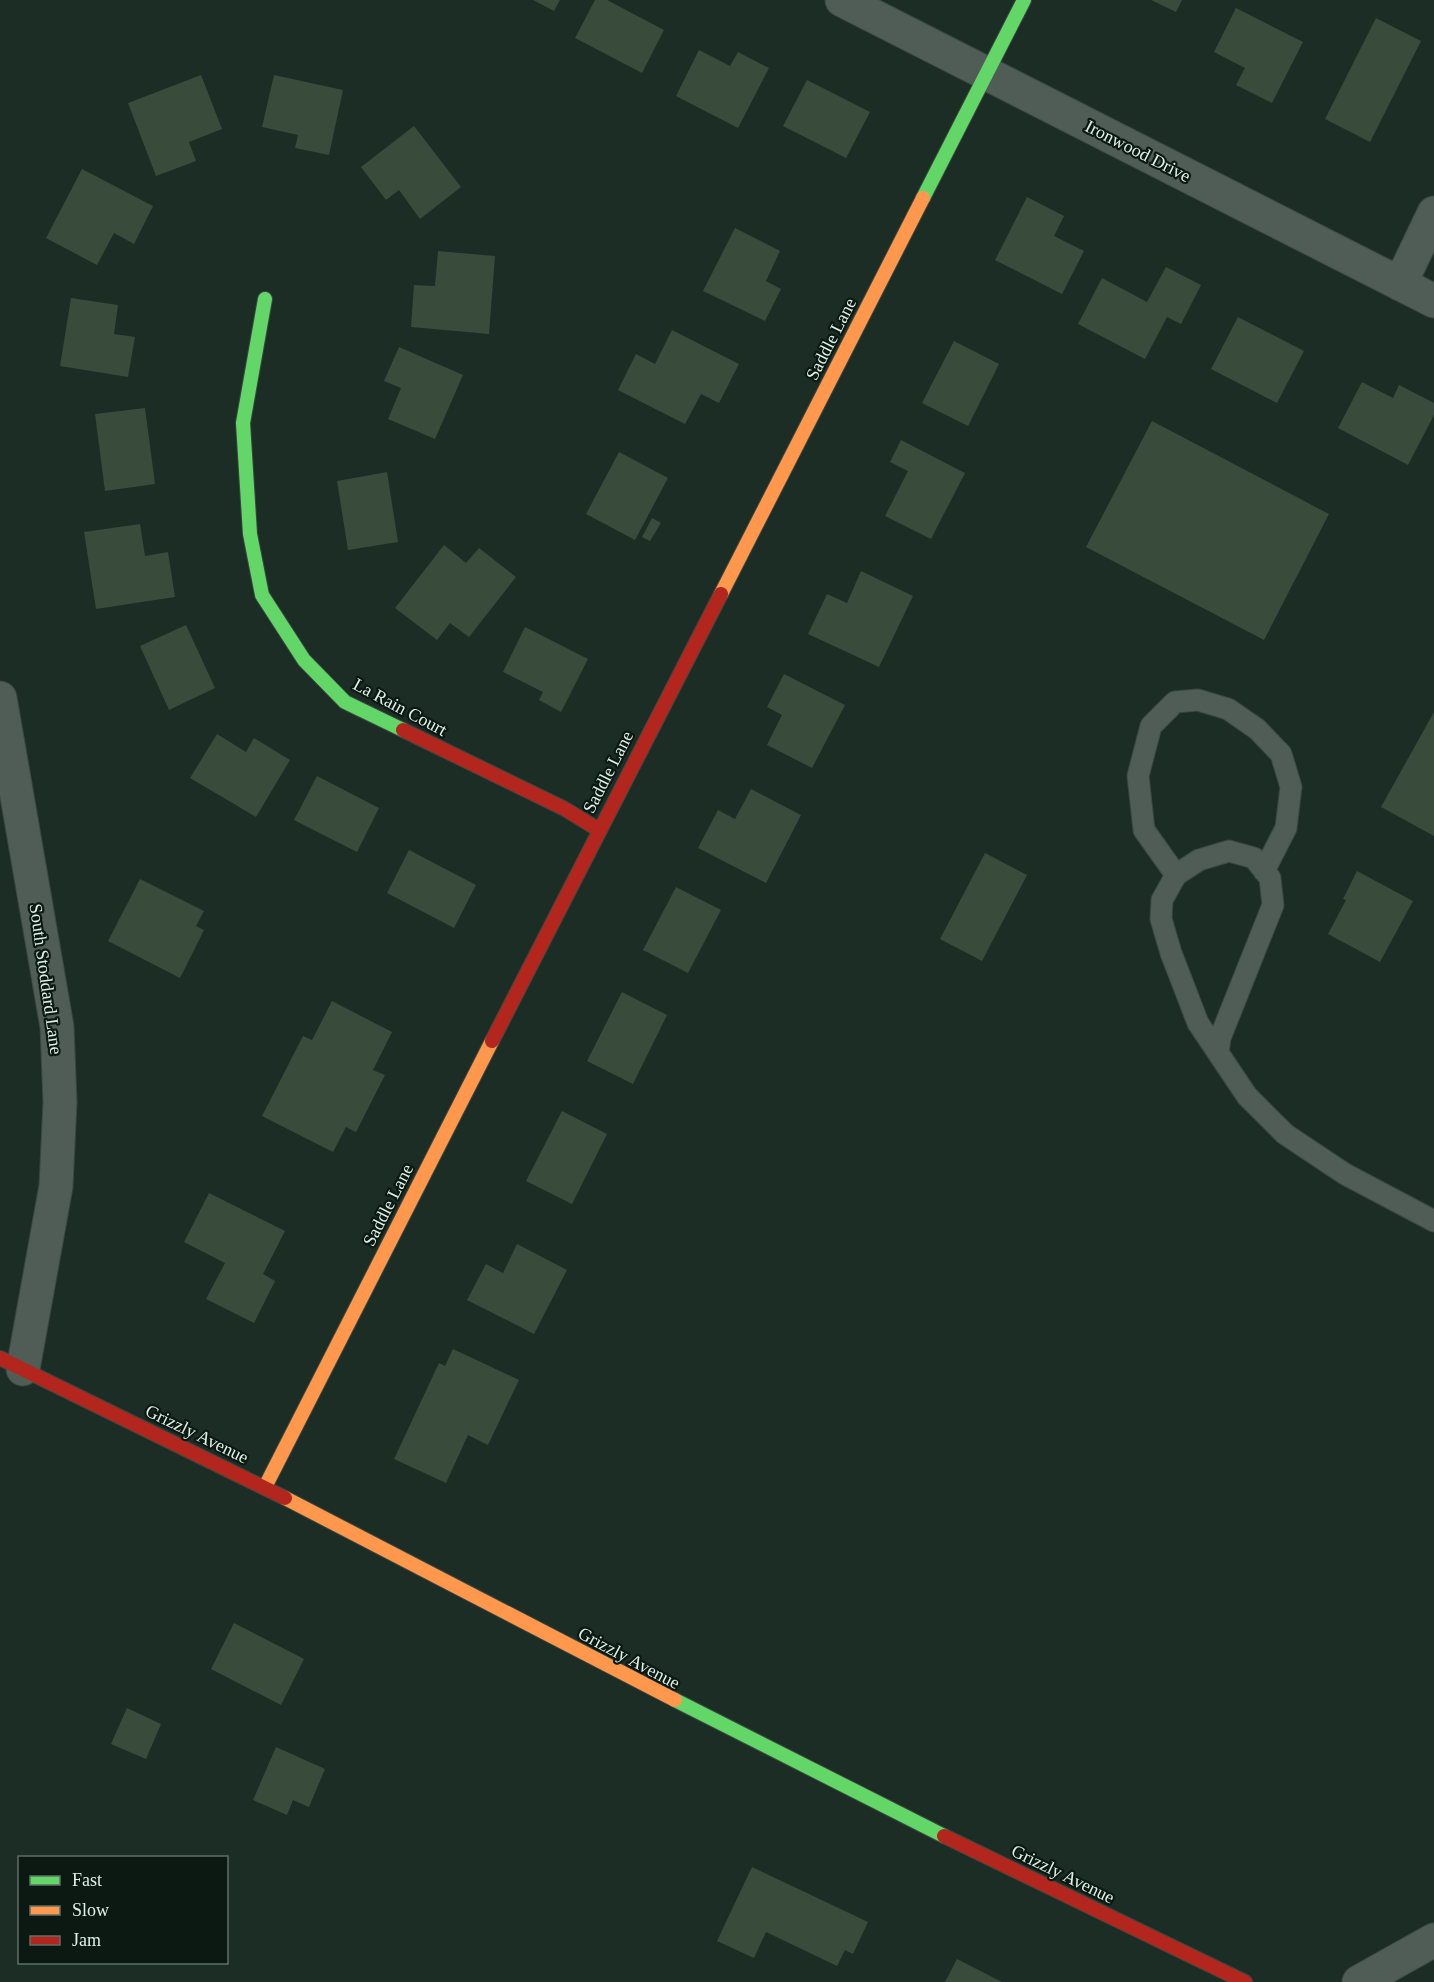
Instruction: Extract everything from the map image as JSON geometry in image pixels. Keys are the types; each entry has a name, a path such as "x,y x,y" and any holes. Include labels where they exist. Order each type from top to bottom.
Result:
{"street":[{"name":"Ironwood Drive","path":"842,0 1434,301"},
{"name":"Saddle Lane","path":"266,1487 1024,0"},
{"path":"1400,284 1434,213"},
{"name":"La Rain Court","path":"265,299 243,423 250,534 262,595 304,660 345,702 558,806 599,830"},
{"name":"South Stoddard Lane","path":"0,698 57,1028 60,1102 56,1186 11,1364"},
{"name":"Grizzly Avenue","path":"11,1364 266,1487 846,1789 1245,1982"},
{"path":"1359,1982 1434,1940"}],"lane":[{"path":"1176,875 1144,830 1138,776 1150,726 1174,702 1198,700 1228,709 1257,729 1281,754 1290,787 1286,828 1264,871"},
{"path":"1218,1052 1220,1038 1273,904 1269,878 1254,858 1229,851 1199,860 1176,875 1162,900 1161,919 1171,954 1198,1023 1246,1096 1285,1134 1345,1174 1434,1221"}],"building":[{"path":"533,0 560,0 554,11"},
{"path":"595,0 607,0 664,30 642,73 575,38"},
{"path":"1151,0 1182,0 1176,12"},
{"path":"1236,8 1303,42 1272,103 1236,85 1245,68 1214,52"},
{"path":"1376,18 1421,41 1370,142 1325,119"},
{"path":"699,50 730,66 738,52 769,68 738,128 676,96"},
{"path":"201,75 222,129 189,142 196,161 156,176 128,103"},
{"path":"274,75 343,90 329,155 295,148 298,135 262,127"},
{"path":"807,80 870,112 846,158 783,126"},
{"path":"414,126 461,187 420,219 399,190 386,200 361,167"},
{"path":"82,169 153,206 134,244 114,233 97,265 46,238"},
{"path":"1027,197 1064,216 1054,236 1084,251 1062,294 995,260"},
{"path":"735,228 780,251 766,281 781,289 765,321 703,291"},
{"path":"438,251 495,256 489,334 411,327 414,285 435,286"},
{"path":"1166,267 1201,285 1181,324 1167,317 1145,359 1078,324 1102,278 1147,302"},
{"path":"71,298 118,305 114,334 135,337 128,377 60,366"},
{"path":"1238,317 1304,351 1277,403 1211,369"},
{"path":"672,330 739,364 719,403 701,394 685,424 618,390 636,354 655,364"},
{"path":"954,341 999,364 968,426 922,403"},
{"path":"399,347 463,375 435,439 388,419 401,388 384,381"},
{"path":"1362,382 1393,398 1399,385 1434,403 1434,415 1408,465 1338,428"},
{"path":"145,408 155,484 105,491 95,414"},
{"path":"1152,421 1329,514 1264,640 1086,547"},
{"path":"901,440 965,473 931,539 885,516 908,471 890,462"},
{"path":"619,452 668,478 635,540 586,514"},
{"path":"387,472 398,542 348,550 337,481"},
{"path":"652,518 661,523 650,541 642,537"},
{"path":"140,524 145,556 168,552 175,597 96,609 84,532"},
{"path":"444,545 466,563 479,548 516,577 469,637 450,623 437,640 395,608"},
{"path":"861,571 913,596 879,667 808,634 827,594 847,603"},
{"path":"186,625 215,688 169,710 140,646"},
{"path":"525,627 588,659 561,712 539,700 543,692 503,672"},
{"path":"784,674 845,705 812,768 767,745 782,715 767,707"},
{"path":"1434,712 1434,836 1381,807"},
{"path":"217,734 246,752 254,738 290,760 256,817 190,778"},
{"path":"317,776 379,808 357,852 294,820"},
{"path":"751,789 801,815 766,883 698,848 718,810 735,819"},
{"path":"409,850 476,885 454,928 387,893"},
{"path":"985,853 1027,875 982,961 940,939"},
{"path":"1357,871 1413,901 1380,962 1328,934 1346,900 1343,899"},
{"path":"140,879 204,911 196,926 204,930 180,978 108,941"},
{"path":"676,887 721,910 688,973 643,950"},
{"path":"622,992 667,1015 633,1084 587,1061"},
{"path":"332,1001 392,1032 373,1070 385,1075 356,1132 346,1127 333,1152 262,1116 303,1036 312,1040"},
{"path":"562,1111 607,1134 572,1204 526,1181"},
{"path":"209,1193 285,1231 263,1274 275,1281 254,1323 206,1299 225,1263 184,1242"},
{"path":"517,1244 567,1270 534,1334 467,1300 486,1264 503,1273"},
{"path":"453,1349 519,1380 488,1445 468,1435 446,1483 394,1459 439,1363 445,1366"},
{"path":"234,1623 304,1659 281,1705 211,1669"},
{"path":"127,1708 161,1724 146,1759 111,1744"},
{"path":"276,1747 325,1769 309,1807 293,1800 287,1815 253,1800"},
{"path":"752,1867 868,1922 853,1954 845,1950 837,1966 766,1932 754,1958 717,1941"},
{"path":"957,1959 1002,1982 945,1982"}],"traffic: fast":[{"path":"923,198 1024,0"},
{"path":"265,299 243,423 250,534 262,595 304,660 345,702 403,730"},
{"path":"675,1700 944,1836"}],"traffic: slow":[{"path":"721,594 923,198"},
{"path":"265,1487 492,1041"},
{"path":"285,1498 675,1700"}],"traffic: jam":[{"path":"492,1041 721,594"},
{"path":"403,730 565,809 599,830"},
{"path":"0,1358 285,1498"},
{"path":"944,1836 1245,1982"}]}
